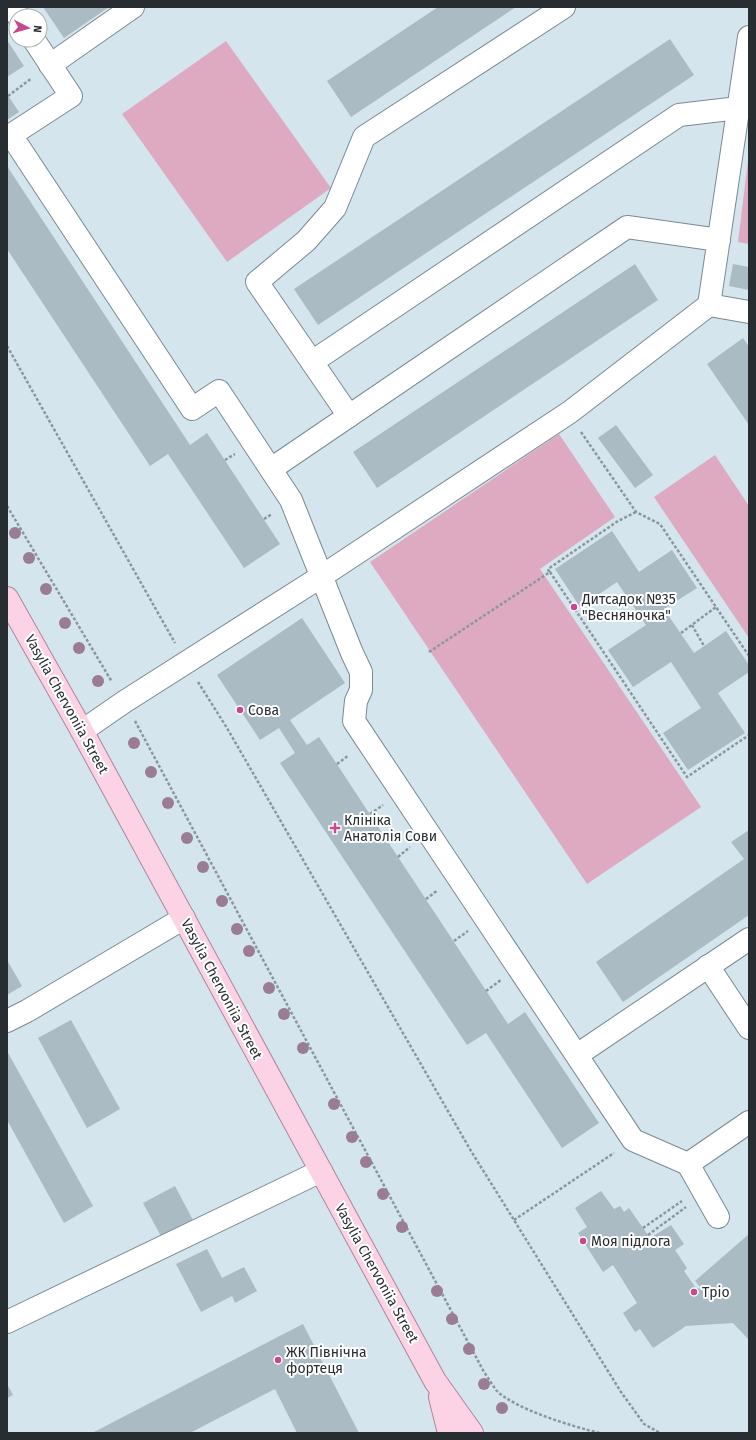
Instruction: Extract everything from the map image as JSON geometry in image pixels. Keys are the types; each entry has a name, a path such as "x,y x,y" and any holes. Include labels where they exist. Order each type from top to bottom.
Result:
{"main road":[{"name":"Vasylia Chervoniia Street","path":"7,598 82,731 435,1381 472,1433"},
{"name":"Vasylia Chervoniia Street","path":"435,1381 450,1433"}],"lane":[{"path":"50,65 133,7"},
{"path":"349,416 257,282 306,241 335,208 364,137 564,7"},
{"path":"82,731 124,702 322,576 570,412 709,305 749,37"},
{"path":"39,48 71,96 11,135 192,409 219,391 291,500 352,653 362,672 361,690 356,701 354,721 633,1140 688,1164 718,1217"},
{"path":"312,362 679,115 738,108"},
{"path":"271,470 627,227 719,240"},
{"path":"709,305 749,312"},
{"path":"7,1021 34,1007 184,918"},
{"path":"576,1055 749,938"},
{"path":"708,966 749,1028"},
{"path":"688,1164 749,1122"},
{"path":"7,1322 321,1171"}],"path":[{"path":"8,96 50,65"},
{"path":"7,346 186,662 227,728 467,1144 621,1392 644,1424 660,1433"},
{"path":"570,412 574,423 636,512 660,524 749,656"},
{"path":"7,506 124,702 484,1372 496,1390 518,1404 543,1415 600,1433"},
{"path":"636,512 618,522 548,569 687,777 749,735"},
{"path":"429,652 550,572"},
{"path":"681,633 716,607"},
{"path":"692,625 704,646"},
{"path":"514,1220 633,1140"},
{"path":"643,1228 703,1191"},
{"path":"648,1235 703,1191"}],"shaded area":[{"path":"226,41 331,188 227,262 122,114"},
{"path":"749,152 749,244 738,242"},
{"path":"559,434 615,517 540,569 701,807 587,884 370,562"},
{"path":"715,455 749,506 749,638 654,497"}],"building":[{"path":"43,7 109,7 64,38 48,14 48,8"},
{"path":"438,7 516,7 351,117 327,81"},
{"path":"670,39 694,75 318,325 294,289"},
{"path":"7,40 8,48 12,48 24,66 7,77"},
{"path":"7,94 19,112 7,120"},
{"path":"7,166 190,445 207,433 280,544 244,568 168,454 150,466 7,249"},
{"path":"635,264 658,300 377,488 353,452"},
{"path":"733,264 749,267 749,290 729,286"},
{"path":"743,338 749,347 749,425 707,364"},
{"path":"616,425 653,475 635,488 598,438"},
{"path":"612,531 639,572 672,550 697,588 664,609 694,653 726,631 749,665 749,672 718,693 745,733 688,770 663,733 701,708 671,662 633,687 608,650 646,625 617,582 580,607 555,569"},
{"path":"302,618 345,683 290,720 307,745 319,737 508,1024 525,1012 599,1123 562,1148 486,1033 467,1045 280,763 295,753 279,728 260,740 217,675"},
{"path":"749,830 749,915 623,1002 596,962 744,859 731,842"},
{"path":"7,960 22,986 7,995"},
{"path":"71,1020 120,1109 87,1128 38,1038"},
{"path":"7,1051 93,1206 64,1223 7,1120"},
{"path":"175,1186 194,1222 162,1238 143,1203"},
{"path":"601,1191 614,1209 620,1206 624,1212 629,1208 650,1238 671,1225 684,1244 675,1250 687,1268 684,1271 696,1288 702,1289 695,1281 749,1234 748,1339 733,1323 686,1326 653,1348 640,1329 635,1332 623,1313 637,1303 613,1265 603,1272 578,1233 587,1227 575,1208"},
{"path":"207,1249 222,1278 244,1267 257,1291 235,1303 232,1296 201,1312 176,1264"},
{"name":"ЖК Північна фортеця","path":"303,1324 359,1433 297,1433 275,1389 190,1433 92,1433"},
{"path":"7,1384 13,1395 7,1398"}],"place":[{"name":"Дитсадок №35 \"Весняночка\"","path":"574,607"},
{"name":"Сова","path":"240,710"},
{"name":"Клініка Анатолія Сови","path":"335,828"},
{"name":"Моя підлога","path":"583,1241"},
{"name":"Тріо","path":"694,1292"},
{"name":"ЖК Північна фортеця","path":"278,1360"}]}
